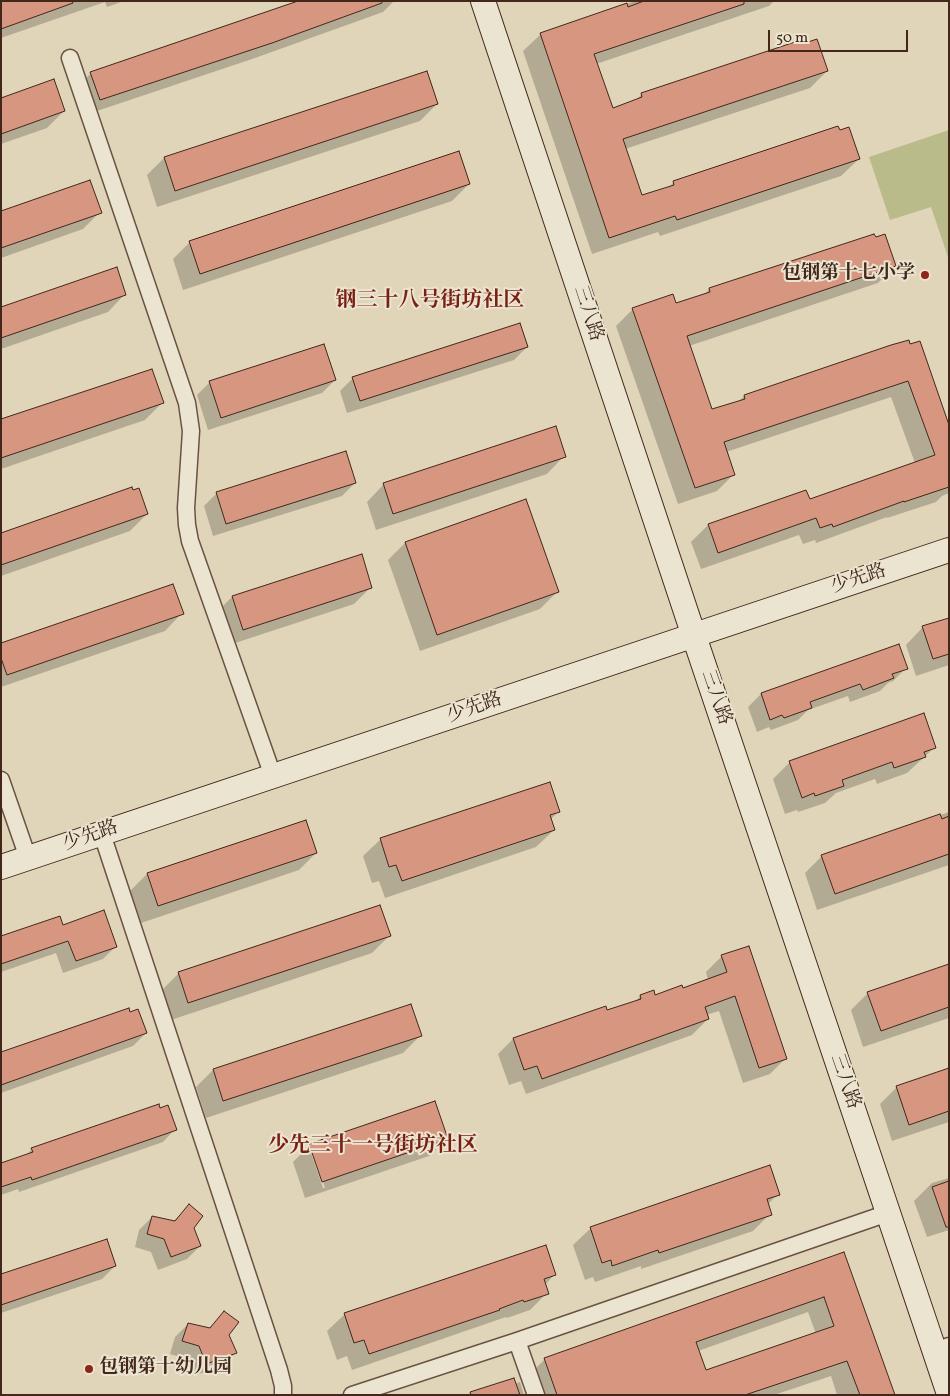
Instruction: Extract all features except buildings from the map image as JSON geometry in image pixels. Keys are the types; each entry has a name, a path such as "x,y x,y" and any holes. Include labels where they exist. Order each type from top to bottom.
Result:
{"main road":[{"name":"三八路","path":"483,1 888,1213 942,1348 949,1394"},
{"name":"少先路","path":"1,867 949,550"}],"street":[{"path":"70,58 187,403 191,431 186,508 190,541 273,776"},
{"path":"1,780 28,858"},
{"path":"102,834 276,1361 284,1386 284,1395"},
{"path":"352,1395 517,1341 888,1213"},
{"path":"517,1341 536,1395"}],"green space":[{"path":"949,130 949,260 931,207 890,220 869,157"}],"place":[{"name":"包钢第十七小学","path":"925,275"},
{"name":"包钢第十幼儿园","path":"89,1369"}],"district":[{"name":"钢三十八号街坊社区","path":"430,302"},
{"name":"少先三十一号街坊社区","path":"373,1147"}]}
